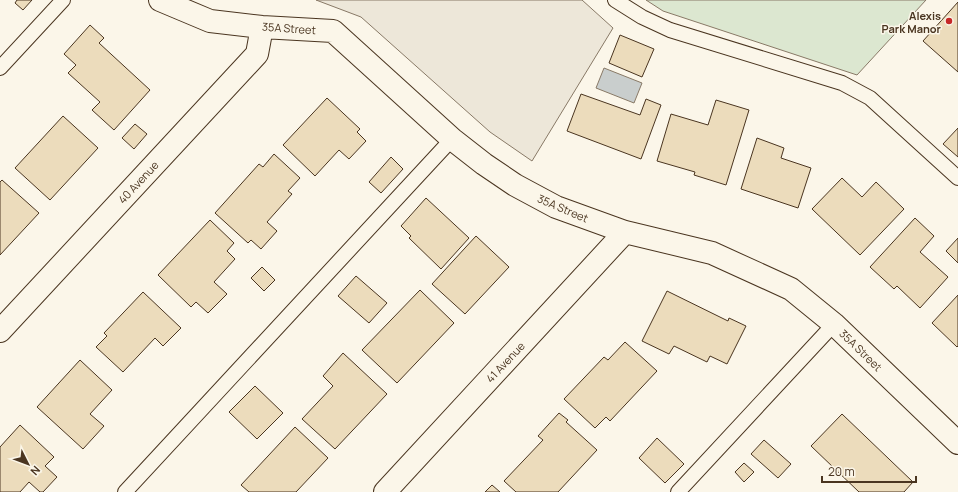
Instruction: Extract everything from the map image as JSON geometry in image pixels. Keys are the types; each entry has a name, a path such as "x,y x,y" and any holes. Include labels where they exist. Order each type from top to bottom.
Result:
{"street":[{"name":"35A Street","path":"160,0 210,21 262,27 333,31 452,139 484,164 515,185 556,207 625,232 712,253 791,289 834,324 958,443"},
{"name":"40 Avenue","path":"0,331 257,54 262,27"},
{"name":"41 Avenue","path":"385,492 625,232"}],"lane":[{"path":"0,68 63,0"},
{"path":"615,0 642,17 670,30 842,83 870,98 890,114 958,178"},
{"path":"125,492 452,139"},
{"path":"678,492 834,324"}],"green space":[{"path":"646,0 926,0 857,75 663,11"}],"shaded area":[{"path":"316,0 582,0 613,28 532,161 490,132 361,17"},
{"path":"604,68 642,83 634,103 596,88"}],"building":[{"path":"17,0 32,0 23,10 15,3"},
{"name":"Alexis Park Manor","path":"958,2 958,72 923,41"},
{"path":"90,25 104,38 99,43 150,90 114,130 92,110 100,102 68,73 76,65 64,54"},
{"path":"620,35 654,49 642,77 609,63"},
{"path":"581,94 640,115 646,99 661,105 641,159 567,131"},
{"path":"327,98 360,129 357,132 366,141 349,159 339,150 315,176 283,145"},
{"path":"716,100 749,110 726,185 694,175 695,172 657,161 671,114 708,125"},
{"path":"63,116 98,148 50,200 15,168"},
{"path":"135,124 147,134 134,149 122,138"},
{"path":"958,128 958,157 943,144"},
{"path":"757,138 784,148 781,158 811,168 798,208 741,189"},
{"path":"274,154 300,178 288,191 292,194 267,222 277,231 261,249 251,240 248,243 215,213 259,164 263,167"},
{"path":"391,157 403,169 381,193 369,182"},
{"path":"842,178 862,197 876,182 904,209 860,255 812,209"},
{"path":"2,180 39,213 0,255 0,182"},
{"path":"426,198 469,238 441,269 409,238 411,236 401,226"},
{"path":"915,218 934,236 920,252 948,277 920,308 897,286 894,289 870,267"},
{"path":"210,220 234,243 227,251 235,259 214,282 227,294 208,313 196,302 191,307 158,275"},
{"path":"476,236 509,267 465,314 432,284"},
{"path":"958,238 958,263 946,251"},
{"path":"262,267 275,280 264,291 251,278"},
{"path":"356,276 387,303 369,323 338,296"},
{"path":"420,290 454,323 397,383 362,350"},
{"path":"667,291 728,321 729,318 746,326 727,364 710,356 707,362 674,346 669,354 642,341"},
{"path":"143,292 181,328 163,346 155,338 123,372 96,347 107,336 104,333"},
{"path":"958,295 958,346 957,347 932,323"},
{"path":"625,342 657,371 610,421 606,417 595,428 564,399 604,357 608,360"},
{"path":"343,353 387,394 335,449 302,419 333,386 323,376"},
{"path":"80,360 112,390 90,414 104,426 83,449 37,407"},
{"path":"255,386 283,413 257,439 229,412"},
{"path":"559,413 568,420 566,422 597,450 558,492 516,492 504,481 543,440 538,436"},
{"path":"842,414 913,482 904,492 859,492 811,446"},
{"path":"20,425 54,457 45,466 57,477 43,492 40,492 29,482 20,492 0,492 0,447"},
{"path":"295,427 328,458 296,492 249,492 241,485"},
{"path":"657,438 684,464 665,483 639,458"},
{"path":"764,440 791,464 778,478 751,454"},
{"path":"744,463 754,472 744,482 735,472"},
{"path":"492,485 500,492 485,492"}],"place":[{"name":"Alexis Park Manor","path":"949,21"}]}
